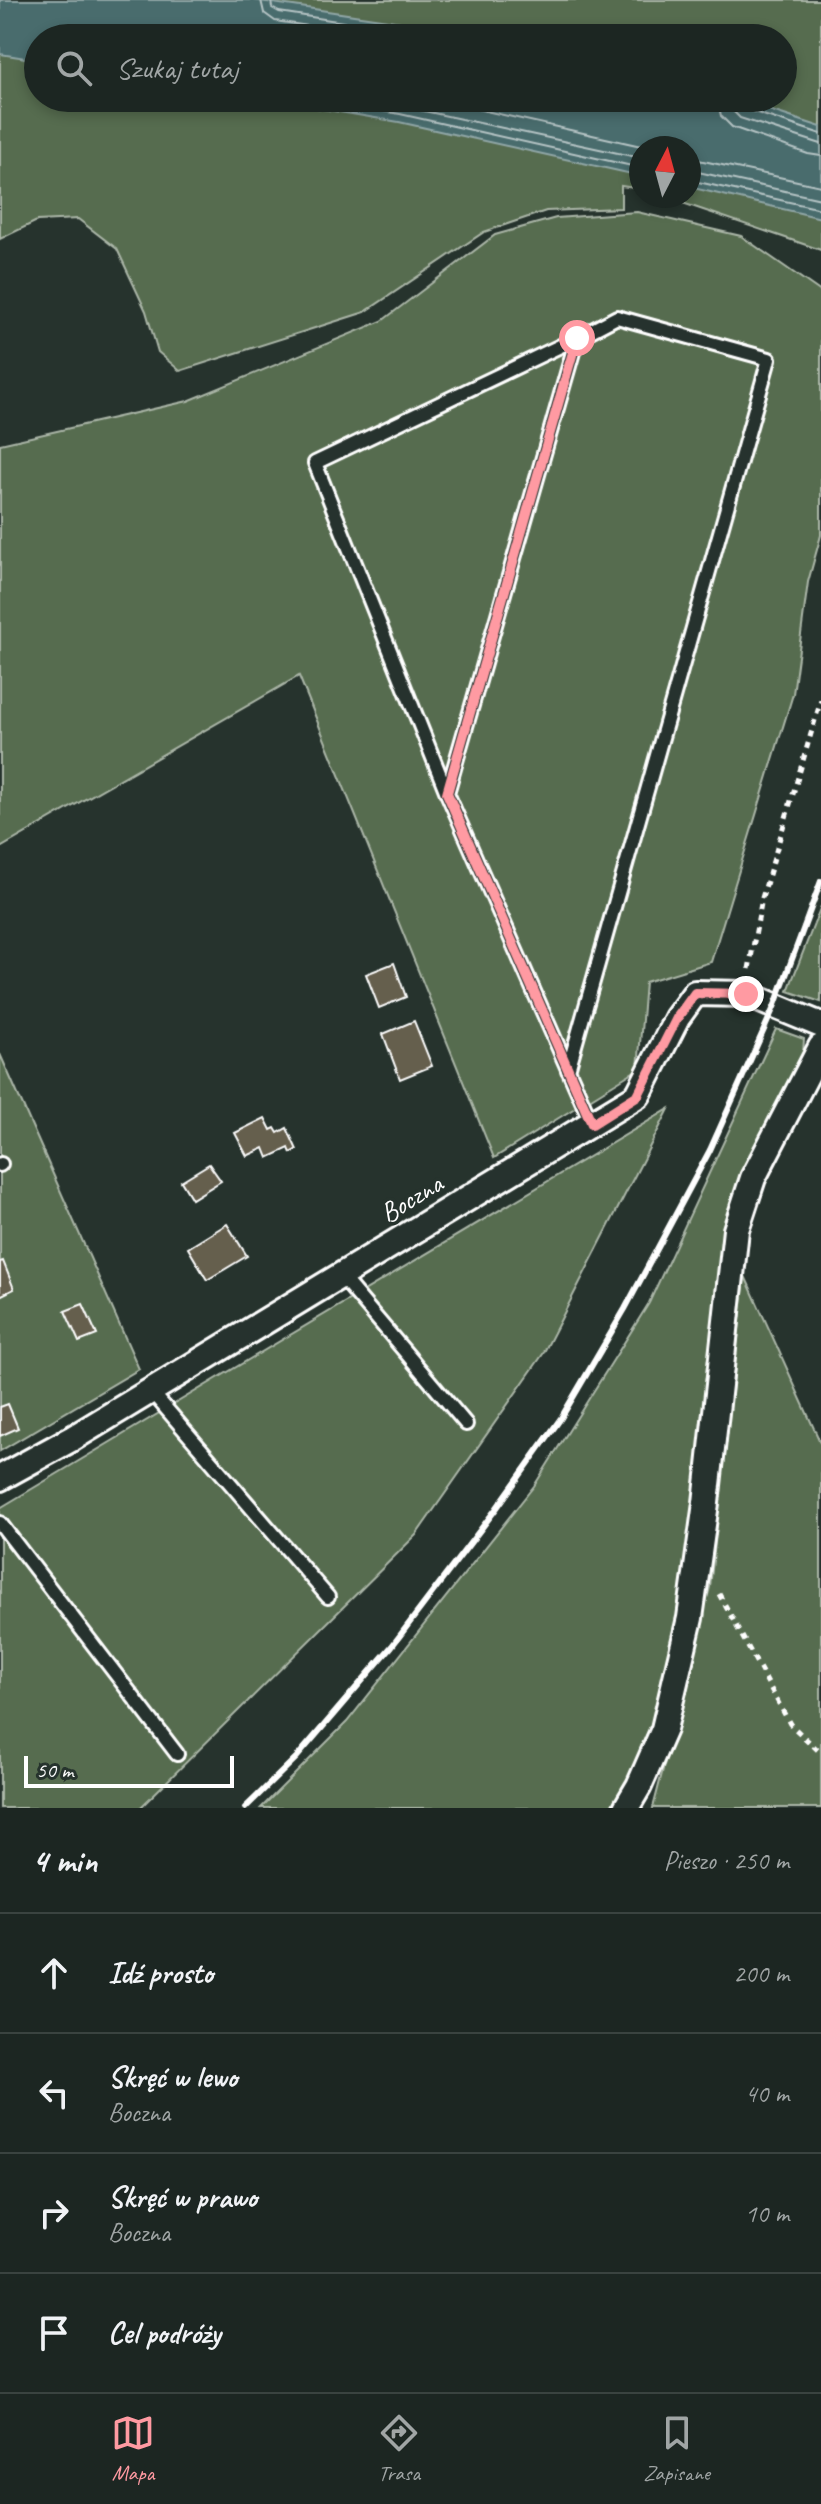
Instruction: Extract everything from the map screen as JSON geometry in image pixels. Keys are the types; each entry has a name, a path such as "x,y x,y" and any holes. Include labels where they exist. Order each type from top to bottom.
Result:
{"street":[{"name":"Boczna","path":"0,1478 73,1438 638,1095 677,1018 695,993 746,994 821,1025"},
{"path":"626,1808 664,1729 690,1618 736,1230 753,1178 821,1047"}],"lane":[{"path":"568,1070 769,359 617,317 315,463 447,793 568,1070 592,1124"},
{"path":"447,793 577,338"},
{"path":"341,1276 466,1424"},
{"path":"151,1391 328,1597"},
{"path":"0,1523 177,1754"}],"path":[{"path":"746,994 762,898 821,700"},
{"path":"719,1593 790,1724 821,1753"}],"green space":[{"path":"0,0 821,0 821,250 697,208 701,208 701,136 629,136 629,187 621,186 621,208 546,211 484,232 365,312 180,371 158,352 146,311 117,249 78,219 37,221 0,239"},
{"path":"637,212 741,236 821,292 821,535 808,582 793,694 711,962 645,982 638,1069 494,1158 299,676 0,848 0,444 188,401 382,321 495,235 556,218"},
{"path":"821,906 821,1002 788,991"},
{"path":"776,1029 804,1039 802,1069 739,1188 687,1588 658,1725 620,1808 261,1808 347,1722 534,1486 649,1303"},
{"path":"0,1054 139,1369 0,1451"},
{"path":"669,1109 543,1354 416,1535 140,1808 0,1808 0,1508"},
{"path":"745,1276 821,1444 821,1808 653,1808 710,1587"}],"water":[{"path":"0,0 253,0 415,24 24,24 24,58 0,54"},
{"path":"340,112 775,112 821,127 821,218 701,190 701,136 629,136 629,173 399,122"}],"building":[{"path":"394,963 406,997 379,1008 366,974"},
{"path":"414,1021 432,1066 400,1079 383,1034"},
{"path":"265,1118 271,1130 275,1128 278,1133 287,1128 297,1150 291,1153 289,1148 268,1158 264,1148 247,1156 235,1133"},
{"path":"209,1164 221,1181 192,1199 181,1181"},
{"path":"227,1224 247,1256 207,1280 188,1248"},
{"path":"3,1261 14,1289 0,1296 0,1262"},
{"path":"83,1304 97,1335 79,1342 65,1311"},
{"path":"8,1404 18,1428 0,1436 0,1407"}],"railway":[{"path":"245,1808 297,1757 392,1646 561,1418 625,1309 710,1150 775,1005 821,881"}],"route":[{"path":"577,338 447,793 592,1124 638,1095 677,1018 695,993 746,994"}]}
